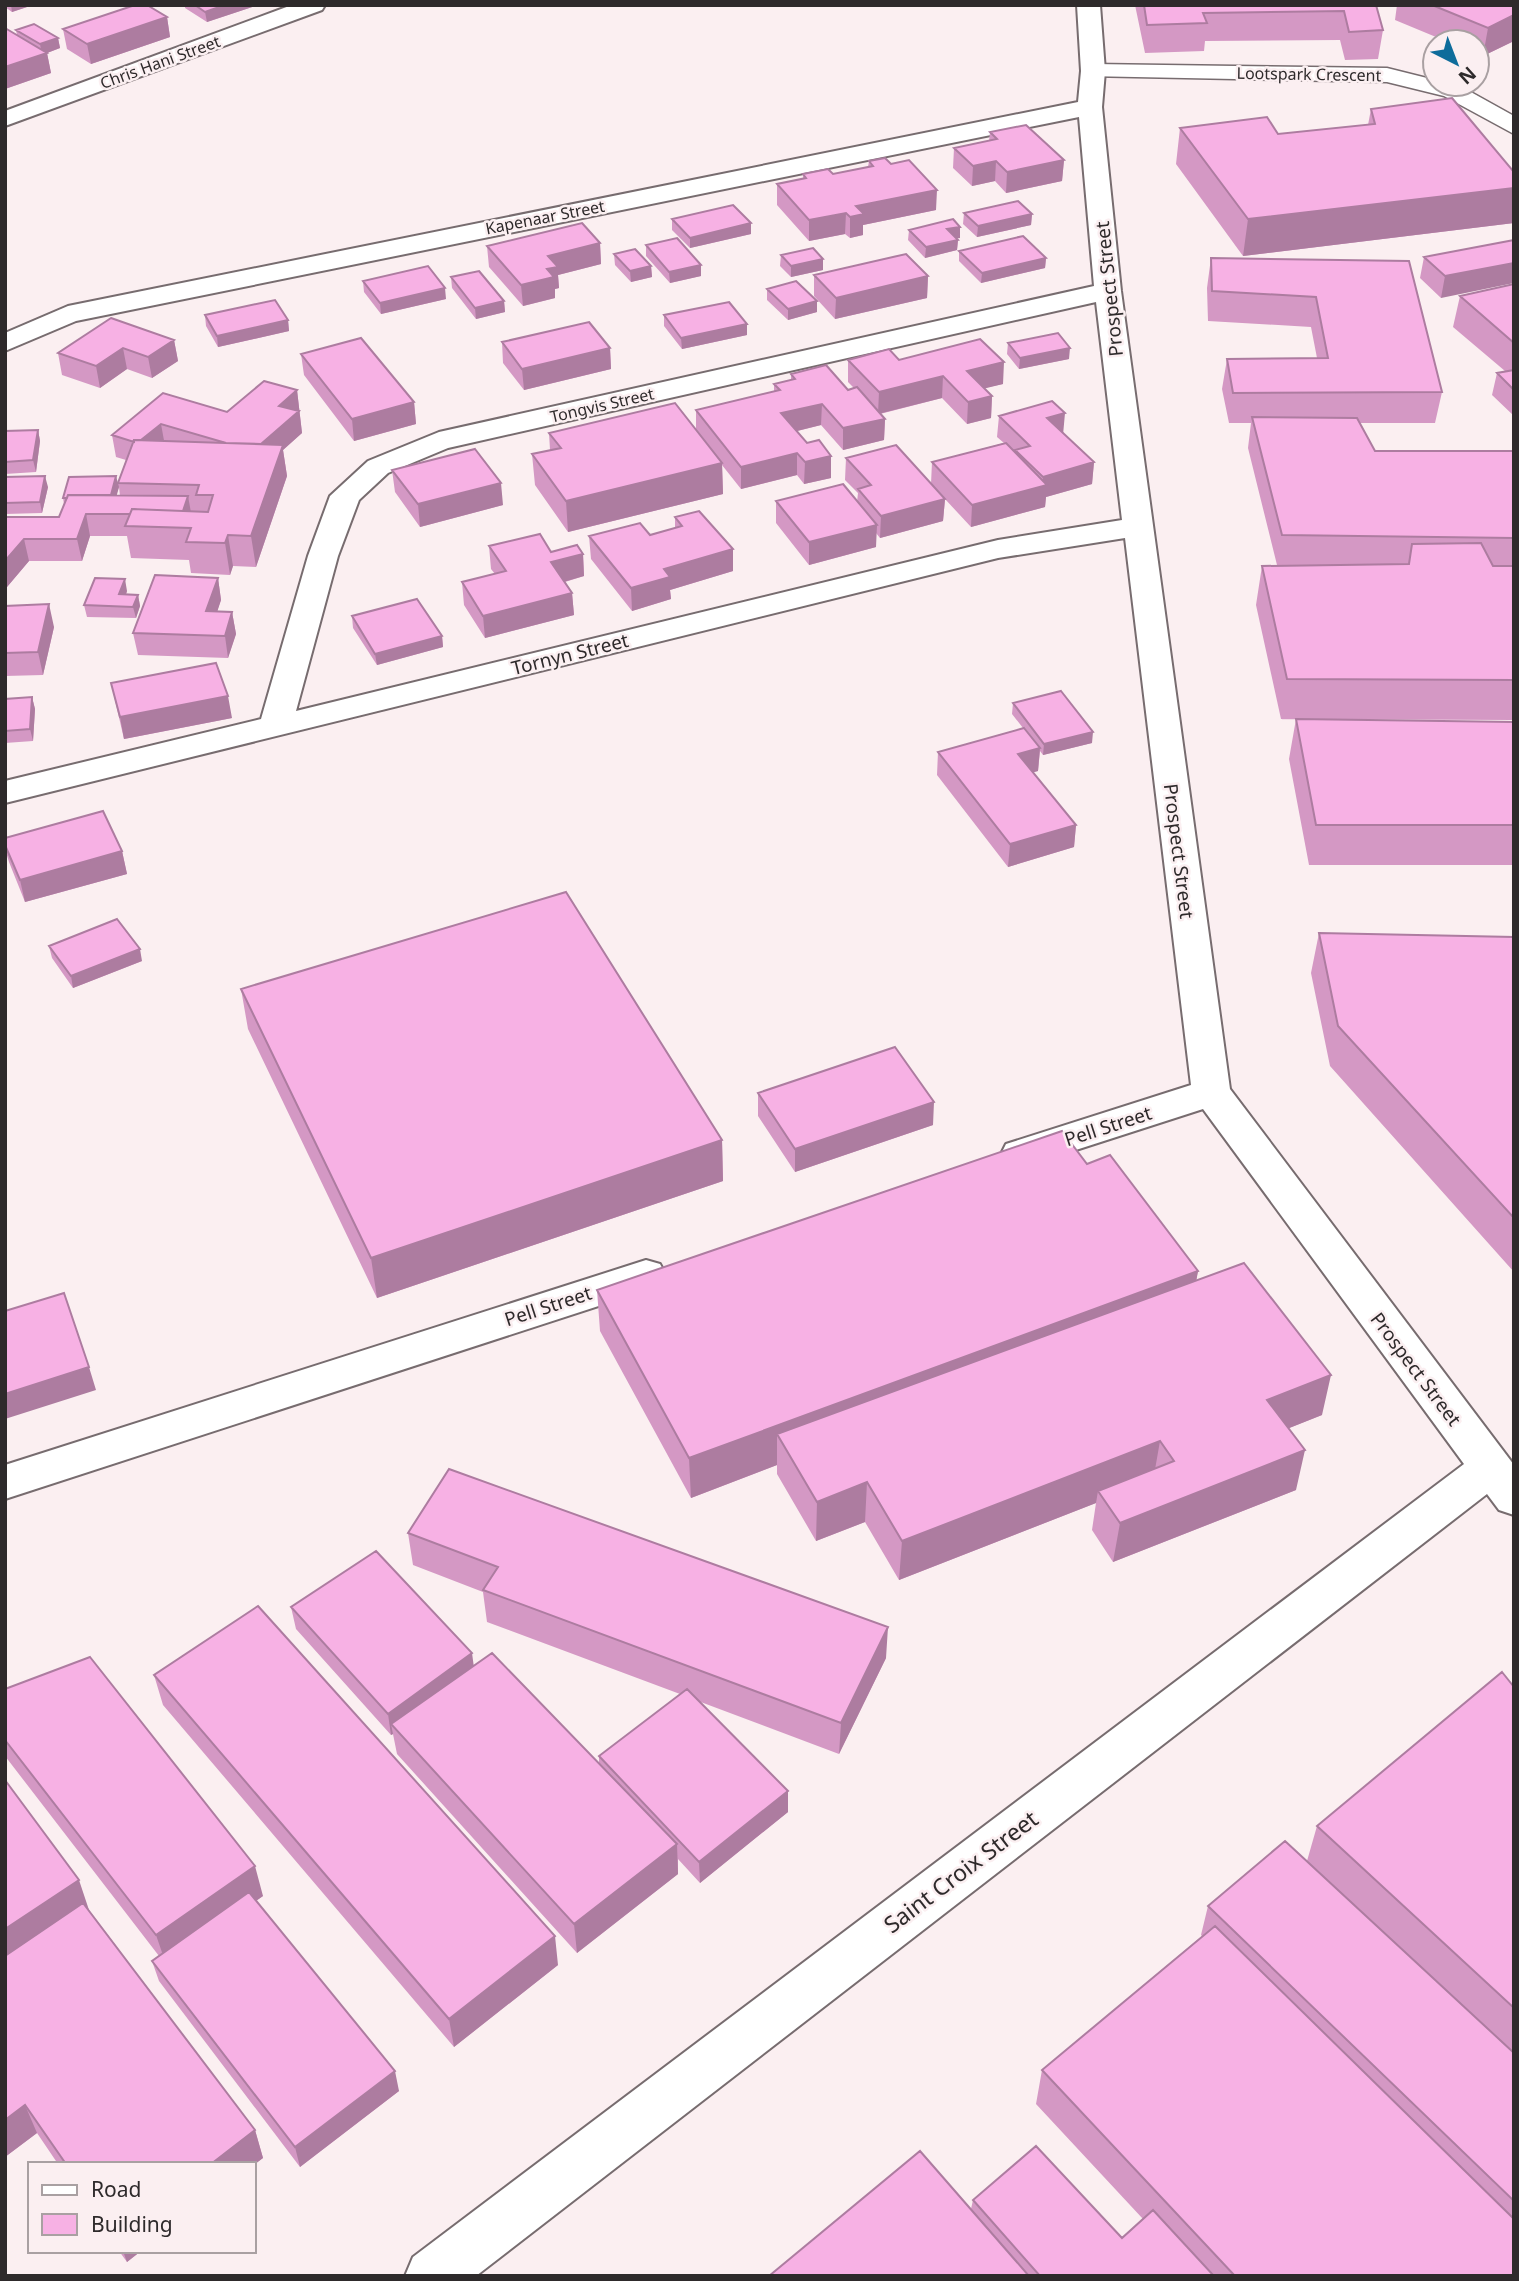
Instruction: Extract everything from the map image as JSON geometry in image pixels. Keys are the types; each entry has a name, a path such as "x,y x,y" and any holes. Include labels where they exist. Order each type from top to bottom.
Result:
{"street":[{"name":"Chris Hani Street","path":"5,119 314,5"},
{"name":"Prospect Street","path":"1088,5 1093,71 1090,107 1108,291 1211,1092 1506,1475"},
{"name":"Kapenaar Street","path":"5,343 68,314 1090,107"},
{"name":"Tongvis Street","path":"275,726 323,555 345,496 378,467 439,441 1108,291"},
{"name":"Tornyn Street","path":"5,792 998,549 1137,527"},
{"name":"Pell Street","path":"986,1165 1211,1092"},
{"name":"Pell Street","path":"5,1482 681,1264"},
{"name":"Saint Croix Street","path":"432,2276 1506,1475"}],"lane":[{"name":"Lootspark Crescent","path":"1093,71 1387,75 1452,92 1514,127"}],"building":[{"path":"135,5 147,5 167,17 87,44 63,29"},
{"path":"195,5 225,5 205,12"},
{"path":"1144,5 1376,5 1383,30 1349,32 1344,11 1203,13 1207,23 1147,25"},
{"path":"1432,5 1514,5 1514,15 1488,28"},
{"path":"34,24 58,38 40,44 16,30"},
{"path":"5,28 47,53 5,67"},
{"path":"1452,98 1514,172 1514,188 1248,219 1180,128 1267,117 1278,134 1375,124 1371,109"},
{"path":"1026,125 1064,160 1007,172 996,161 973,166 954,148 997,139 990,132"},
{"path":"885,158 891,164 909,160 937,190 856,206 864,214 850,217 846,213 809,220 777,184 806,178 803,174 828,169 833,174 873,166 869,161"},
{"path":"1018,201 1032,214 978,226 964,213"},
{"path":"733,205 751,223 690,238 672,219"},
{"path":"953,219 960,227 947,229 958,240 926,247 909,230"},
{"path":"582,223 600,243 548,256 558,267 547,269 554,277 521,285 487,246"},
{"path":"1023,236 1046,258 982,273 959,251"},
{"path":"677,238 701,265 669,272 646,245"},
{"path":"1514,240 1514,263 1445,276 1424,257"},
{"path":"813,248 823,259 791,266 781,255"},
{"path":"635,249 651,266 630,271 614,254"},
{"path":"906,254 928,276 836,298 814,275"},
{"path":"1211,258 1409,261 1442,392 1233,393 1227,359 1328,358 1316,297 1212,291"},
{"path":"428,266 445,288 380,303 363,281"},
{"path":"479,271 504,301 475,308 451,277"},
{"path":"796,281 817,301 788,309 767,289"},
{"path":"1514,284 1514,343 1460,296"},
{"path":"275,300 288,320 217,336 205,315"},
{"path":"729,302 747,324 681,338 664,315"},
{"path":"111,318 174,340 148,357 123,348 96,366 58,353"},
{"path":"589,322 610,348 522,369 502,342"},
{"path":"1058,333 1070,348 1020,358 1008,343"},
{"path":"361,338 414,402 352,419 301,354"},
{"path":"980,339 1004,362 967,371 992,396 968,402 943,376 879,392 848,360 889,349 899,360"},
{"path":"826,365 848,390 857,387 885,419 843,428 822,404 781,413 807,443 819,440 831,456 805,462 797,453 741,467 696,410 780,390 774,384 795,379 791,374"},
{"path":"1514,370 1514,390 1497,373"},
{"path":"264,381 297,390 279,406 299,411 261,444 226,443 161,424 141,440 134,442 112,435 163,393 227,412"},
{"path":"1052,401 1065,413 1047,418 1094,462 1043,477 1015,450 1030,446 999,416"},
{"path":"675,403 722,463 566,501 532,454 561,448 549,433"},
{"path":"1252,417 1357,418 1375,451 1514,451 1514,538 1282,535"},
{"path":"38,430 33,460 5,462 5,431"},
{"path":"134,440 283,445 251,536 228,535 225,543 186,542 191,528 125,526 132,509 208,512 213,495 196,495 199,485 118,483"},
{"path":"1006,443 1047,485 972,505 932,462"},
{"path":"896,445 945,499 881,516 858,489 871,485 846,458"},
{"path":"475,449 501,483 418,504 392,470"},
{"path":"45,476 40,502 5,503 5,477"},
{"path":"116,476 111,495 68,495 63,498 69,477"},
{"path":"843,484 877,525 809,542 776,501"},
{"path":"68,495 188,496 183,511 132,509 130,514 86,514 77,539 24,539 5,561 5,517 59,517"},
{"path":"699,511 733,549 664,569 670,577 631,588 589,536 640,523 650,535 682,526 675,517"},
{"path":"540,534 551,552 577,545 583,554 551,562 572,593 483,616 462,582 506,571 489,546"},
{"path":"1481,543 1493,566 1514,566 1514,680 1287,679 1262,566 1409,564 1412,544"},
{"path":"155,575 218,578 206,611 232,612 225,636 133,633"},
{"path":"95,578 125,579 119,594 138,595 133,607 84,605"},
{"path":"417,599 442,636 375,654 352,616"},
{"path":"49,604 38,652 5,653 5,606"},
{"path":"216,663 228,696 120,717 111,683"},
{"path":"1061,691 1093,732 1044,744 1013,703"},
{"path":"32,697 30,729 5,731 5,699"},
{"path":"1296,719 1514,722 1514,825 1316,825"},
{"path":"1024,728 1040,748 1018,754 1076,825 1010,844 938,752"},
{"path":"103,811 122,851 20,880 5,845 5,838"},
{"path":"566,892 722,1140 371,1258 241,989"},
{"path":"117,919 140,949 71,976 49,946"},
{"path":"1319,933 1514,937 1514,1218 1338,1026"},
{"path":"895,1047 934,1102 795,1149 758,1093"},
{"path":"1062,1131 1087,1164 1110,1155 1198,1271 689,1458 597,1290"},
{"path":"1244,1263 1331,1375 1267,1400 1305,1450 1120,1523 1098,1491 1174,1461 1160,1441 902,1541 867,1482 817,1502 777,1434"},
{"path":"64,1293 89,1367 5,1394 5,1311"},
{"path":"449,1469 888,1627 841,1723 483,1590 498,1567 408,1533"},
{"path":"376,1551 472,1653 388,1714 291,1607"},
{"path":"258,1606 555,1936 449,2019 154,1675"},
{"path":"492,1653 677,1844 574,1924 391,1724"},
{"path":"90,1657 255,1866 156,1935 5,1740 5,1689"},
{"path":"1502,1672 1514,1687 1514,2008 1317,1826"},
{"path":"687,1689 788,1791 699,1862 599,1756"},
{"path":"5,1780 79,1880 5,1929"},
{"path":"1285,1841 1514,2053 1514,2201 1208,1906"},
{"path":"249,1892 395,2071 295,2147 152,1961"},
{"path":"83,1903 255,2130 214,2162 65,2162 25,2105 5,2120 5,1956"},
{"path":"1215,1926 1514,2219 1514,2276 1235,2276 1042,2070"},
{"path":"1036,2146 1122,2238 1153,2210 1214,2276 1040,2276 973,2200"},
{"path":"920,2151 1029,2276 769,2276"}]}
